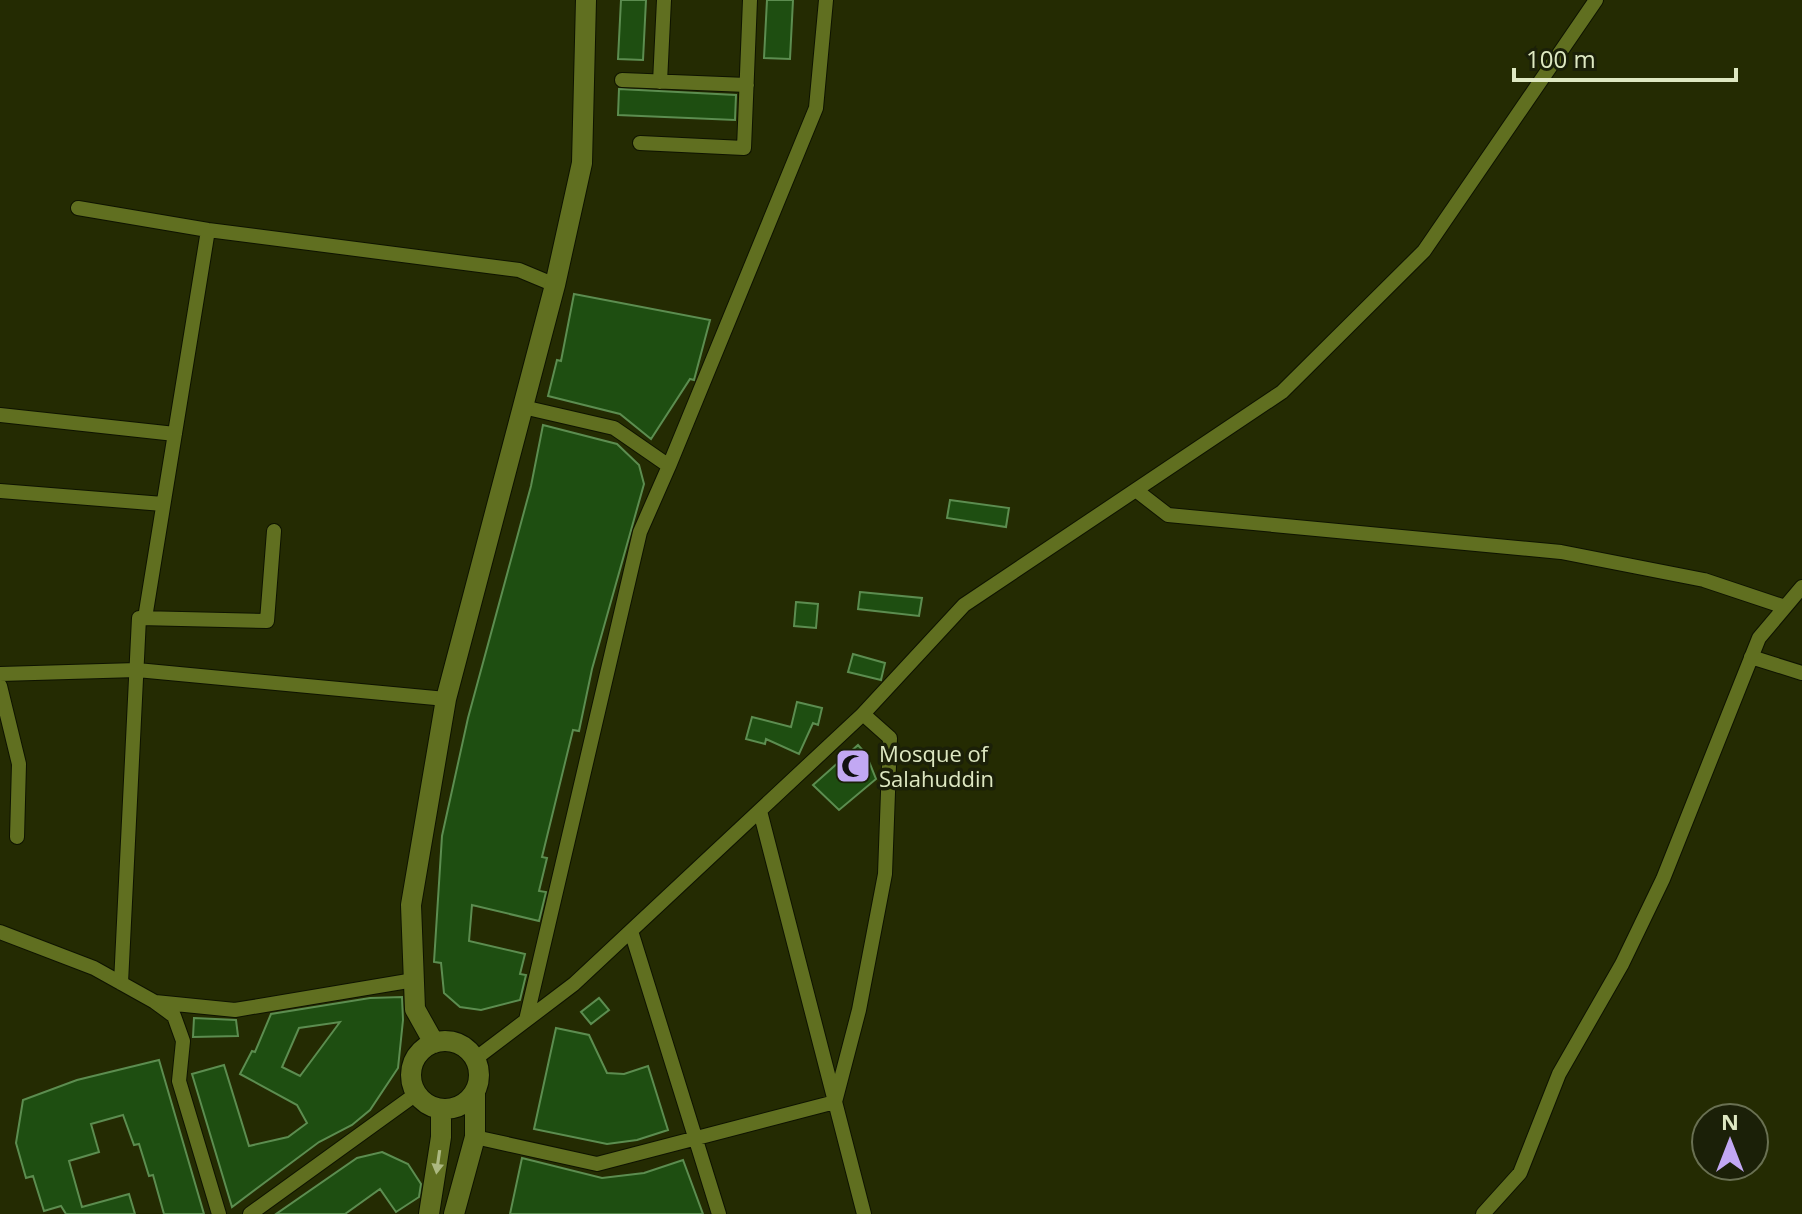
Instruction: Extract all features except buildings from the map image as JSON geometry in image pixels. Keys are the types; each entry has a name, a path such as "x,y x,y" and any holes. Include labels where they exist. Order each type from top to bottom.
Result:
{"street":[{"path":"434,1043 415,1009 411,905 446,699 555,285 582,163 586,0"},
{"path":"660,82 664,0"},
{"path":"640,143 744,148 750,0"},
{"path":"526,1020 640,532 816,108 826,0"},
{"path":"475,1059 574,984 863,714 964,605 1282,392 1424,251 1596,0"},
{"path":"622,80 747,85"},
{"path":"78,208 208,230 519,270 555,285"},
{"path":"145,618 208,230"},
{"path":"523,407 614,428 669,466"},
{"path":"0,415 175,434"},
{"path":"0,491 163,504"},
{"path":"1137,491 1168,515 1561,552 1704,580 1785,607"},
{"path":"121,983 139,618 267,621 274,531"},
{"path":"1483,1214 1520,1173 1559,1074 1650,908 1759,638 1802,587"},
{"path":"1751,657 1802,673"},
{"path":"0,674 137,670 446,699"},
{"path":"0,686 19,764 17,837"},
{"path":"835,1102 859,1010 885,874 890,738 863,714"},
{"path":"760,811 864,1214"},
{"path":"631,931 719,1214"},
{"path":"0,932 94,968 174,1016 183,1041 179,1081 219,1214"},
{"path":"155,1002 235,1010 414,980"},
{"path":"434,1043 457,1043 475,1059 479,1081 466,1102 441,1109 426,1104 416,1094 412,1084 412,1064 424,1047 434,1043"},
{"path":"454,1214 475,1137 475,1091"},
{"path":"250,1214 416,1094"},
{"path":"475,1137 597,1164 835,1102"},
{"path":"429,1214 441,1137 441,1109"}],"place":[{"name":"Mosque of Salahuddin","path":"853,766"}]}
